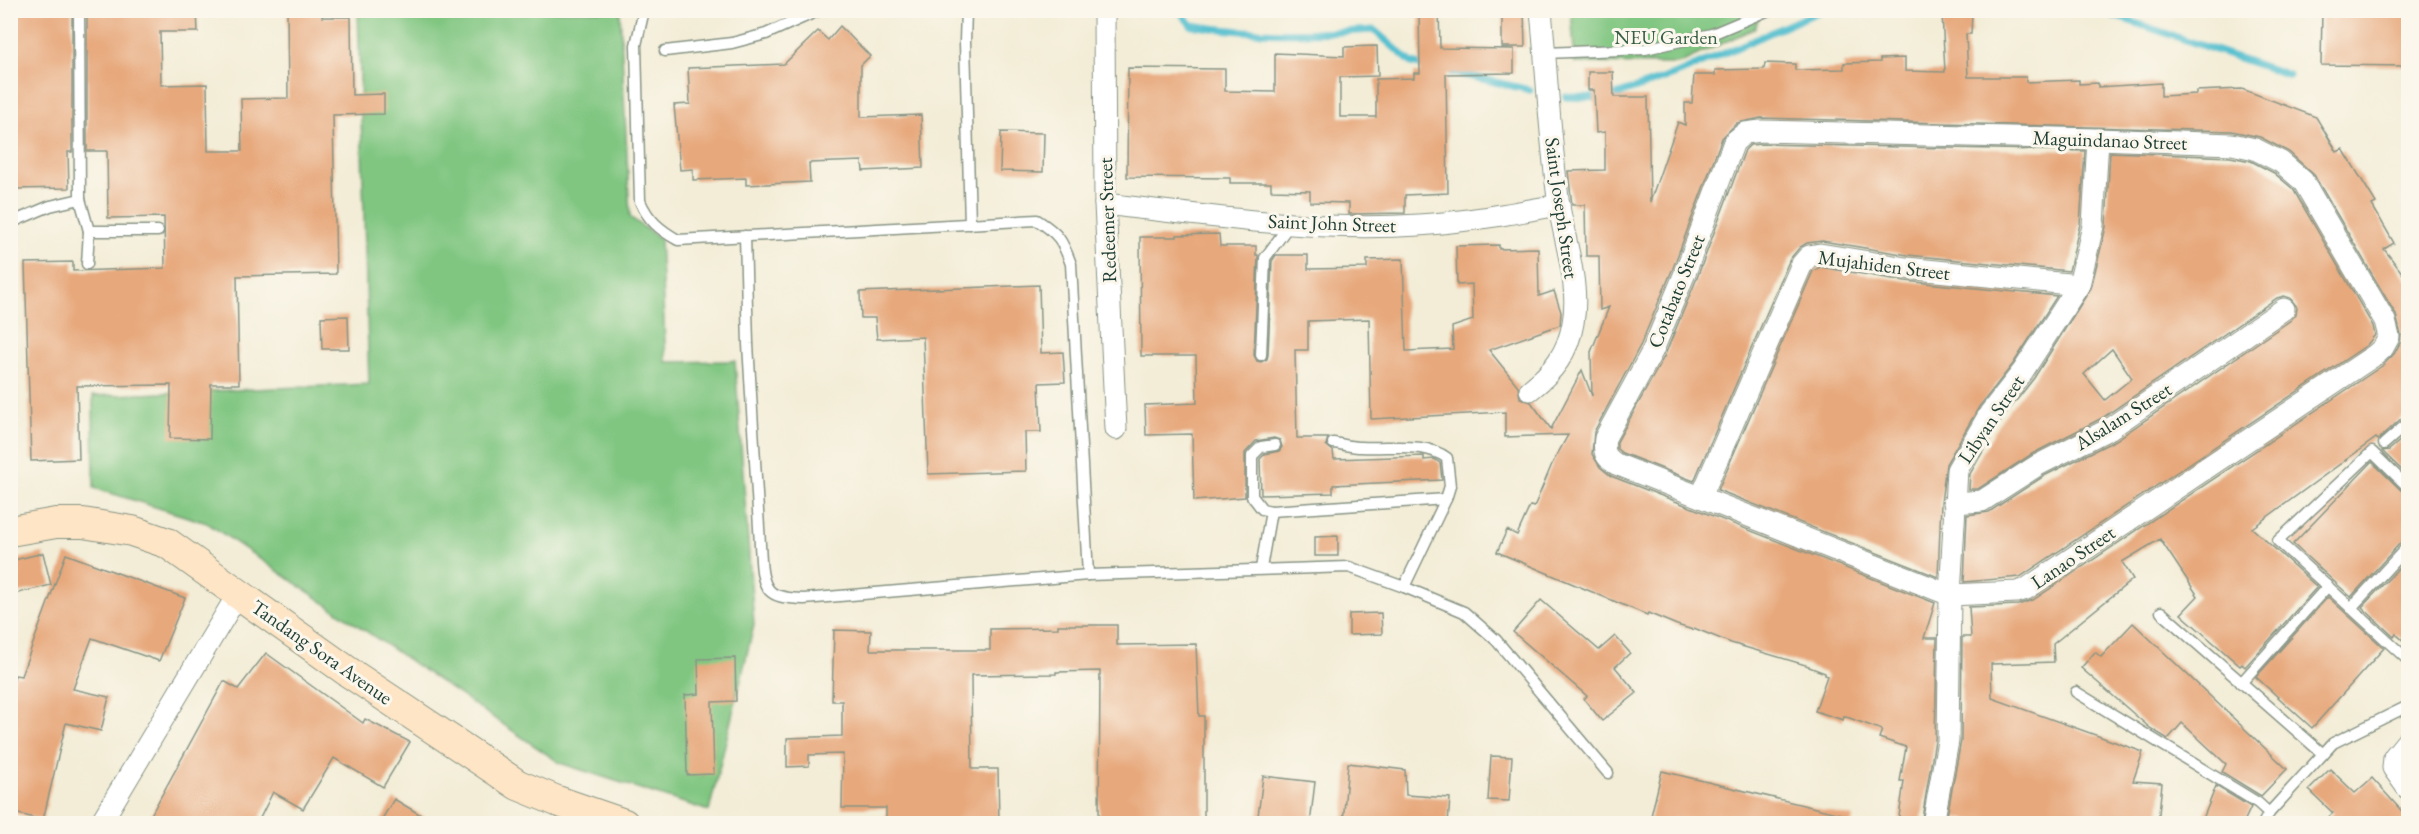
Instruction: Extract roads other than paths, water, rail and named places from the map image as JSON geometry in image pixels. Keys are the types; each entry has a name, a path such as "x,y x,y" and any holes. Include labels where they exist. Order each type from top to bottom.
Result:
{"main road":[{"name":"Tandang Sora Avenue","path":"10,531 56,523 83,523 132,531 167,543 347,671 518,784 557,801 624,824"}],"street":[{"name":"Redeemer Street","path":"1104,10 1105,204 1116,429"},
{"name":"Saint Joseph Street","path":"1530,390 1554,369 1566,349 1573,323 1574,290 1559,205 1541,10"},
{"name":"Maguindanao Street","path":"1745,133 1772,131 2098,139 2232,144 2255,149 2281,162 2303,181 2385,321"},
{"name":"Cotabato Street","path":"1604,450 1605,438 1653,350 1734,142 1745,133"},
{"name":"Libyan Street","path":"1933,824 1948,741 1950,595 1957,470 1990,413 2023,371 2079,285 2093,226 2098,139"},
{"name":"Saint John Street","path":"1105,204 1290,224 1370,226 1419,225 1470,220 1559,205"},
{"name":"Mujahiden Street","path":"1701,497 1802,264 1809,256 1820,254 1906,268 2079,285"},
{"name":"Alsalam Street","path":"1954,503 1982,501 2038,465 2109,429 2284,309"},
{"name":"Lanao Street","path":"1604,450 1606,458 1616,464 1950,595 2017,592 2026,589 2375,354 2383,348 2389,337 2385,321"},
{"path":"99,824 238,594"},
{"path":"2409,740 2394,757 2393,768 2409,789"}],"lane":[{"path":"79,10 80,199 89,231 87,264"},
{"path":"644,10 636,45 640,201 647,216 663,232 678,240 1036,220 1056,232 1064,243 1071,264 1088,575"},
{"path":"665,51 732,44 766,34 820,10"},
{"path":"966,10 970,224"},
{"path":"1545,53 1645,49 1712,34 1769,10"},
{"path":"10,223 50,206 80,199"},
{"path":"1261,355 1265,258 1290,224"},
{"path":"89,231 158,231"},
{"path":"745,236 747,344 762,576 767,590 780,598 804,599 1088,575 1350,567 1464,612 1496,640 1608,773"},
{"path":"2384,444 2409,423"},
{"path":"1333,443 1359,447 1427,449 1447,458 1450,486 1446,499 1404,587"},
{"path":"1275,445 1261,447 1252,456 1252,496 1262,509 1271,511 1446,499"},
{"path":"2409,487 2372,452 2278,541 2409,660"},
{"path":"1261,568 1271,511"},
{"path":"2351,608 2409,546"},
{"path":"2241,683 2328,586"},
{"path":"2161,612 2322,754"},
{"path":"2076,692 2258,803 2269,813"},
{"path":"2263,824 2269,813 2333,743 2409,706"}],"waterway":[{"path":"1179,10 1191,25 1237,31 1282,33 1374,30 1412,63 1428,67"},
{"path":"1566,97 1608,98 1679,73 1822,10"},
{"path":"2097,10 2289,75"},
{"path":"1451,72 1530,90"}],"park label":[{"name":"NEU Garden","path":"1666,37"}]}
